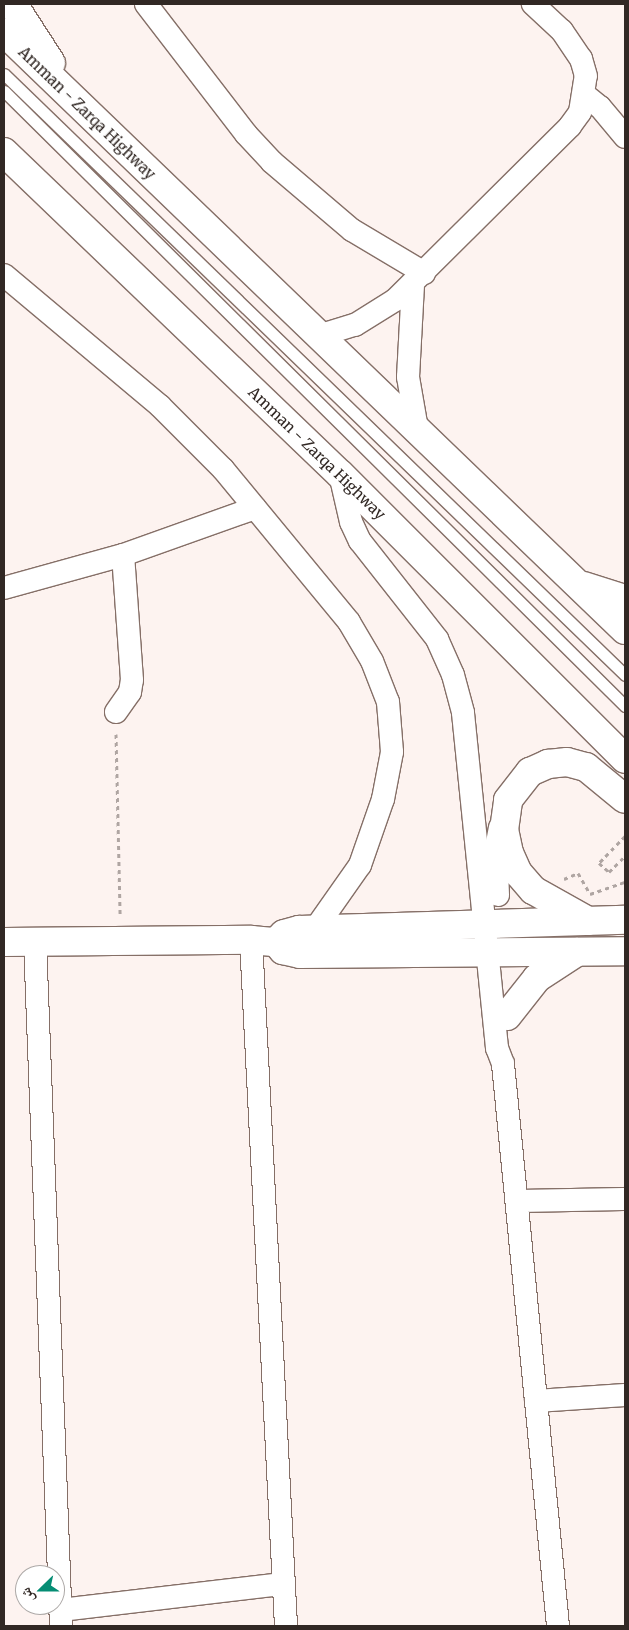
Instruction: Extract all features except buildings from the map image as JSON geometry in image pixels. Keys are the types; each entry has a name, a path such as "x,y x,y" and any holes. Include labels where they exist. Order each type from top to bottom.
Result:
{"main road":[{"path":"13,4 78,104"},
{"name":"Amman - Zarqa Highway","path":"4,32 625,630"},
{"name":"Amman - Zarqa Highway","path":"4,152 340,474 625,759"},
{"path":"578,584 625,599"},
{"path":"588,921 534,890 518,873 508,853 504,815 516,786 530,772 548,764 567,762 586,767 625,799"},
{"path":"4,942 264,941 290,931 315,929 625,920"},
{"path":"264,941 283,950 300,954 625,951"},
{"path":"507,1016 537,978 577,952"}],"street":[{"path":"146,4 246,134 272,162 352,230 419,279"},
{"path":"318,336 333,334 376,314 419,279 570,126 580,112 585,95 586,76 581,59 562,31 533,4"},
{"path":"585,95 600,107 625,137"},
{"path":"4,275 160,406 223,469 349,622 372,661 388,702 392,752 383,799 360,864 315,929"},
{"path":"417,429 408,377 407,346 419,279"},
{"path":"340,474 351,522 360,541 414,606 437,639 453,675 463,713 496,952 507,1016 509,1040 503,1064"},
{"path":"4,588 123,555 255,508"},
{"path":"116,712 130,692 132,680 123,555"},
{"path":"493,923 495,868 504,815"},
{"path":"35,941 61,1618 282,1584"},
{"path":"264,941 282,1584 286,1626"},
{"path":"496,952 497,1048 503,1064 558,1626"},
{"path":"517,1201 625,1199"},
{"path":"536,1401 625,1395"}],"lane":[{"path":"4,74 625,675"},
{"path":"4,91 625,706"}],"path":[{"path":"116,712 121,941"},
{"path":"625,836 600,863 610,872 625,856"}]}
